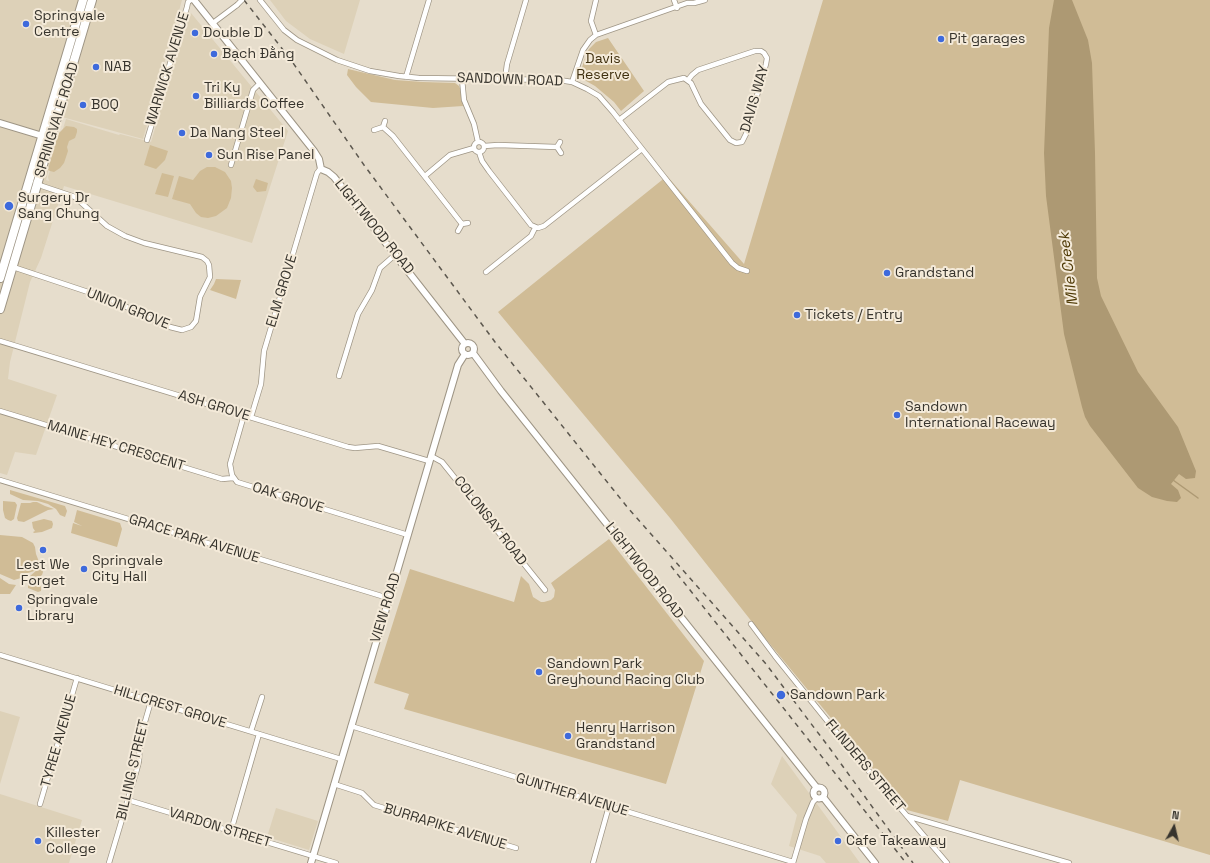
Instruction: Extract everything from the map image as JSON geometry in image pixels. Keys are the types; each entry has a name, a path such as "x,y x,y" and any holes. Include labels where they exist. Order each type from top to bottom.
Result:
{"highway":[{"name":"SPRINGVALE ROAD","path":"0,278 84,0"},
{"name":"SPRINGVALE ROAD","path":"0,309 92,0"}],"main road":[{"path":"192,0 213,23 314,151 319,159 320,168"},
{"path":"0,123 51,139"},
{"name":"LIGHTWOOD ROAD","path":"320,168 334,177 396,254 465,344"},
{"path":"469,343 473,345 475,349 473,353 469,355 465,354 462,349 465,344 469,343"},
{"name":"LIGHTWOOD ROAD","path":"473,353 501,391 817,788"},
{"name":"VIEW ROAD","path":"311,863 458,365 465,354"},
{"path":"820,797 825,793 824,790 817,788 814,790 814,794 820,797 875,863"}],"street":[{"name":"WARWICK AVENUE","path":"147,140 187,5 192,0"},
{"path":"213,23 242,0"},
{"name":"SANDOWN ROAD","path":"260,0 284,30 297,40 337,60 360,68 406,77 552,79 572,82 587,88 599,96 619,120 732,263 738,268 747,271"},
{"path":"406,77 429,0"},
{"path":"505,79 506,64 526,0"},
{"path":"596,0 591,21 596,36"},
{"path":"674,0 677,8"},
{"path":"572,82 583,50 590,40 596,36 677,8 687,3 705,0"},
{"name":"DAVIS WAY","path":"755,51 761,51 765,54 767,62 746,134 742,142 736,143 730,140 701,104 688,80 698,70 755,51"},
{"path":"462,78 464,100 474,124 478,142"},
{"path":"619,120 670,80 682,78 688,80"},
{"path":"231,165 253,90 260,83"},
{"path":"384,127 385,121"},
{"path":"374,130 384,127"},
{"path":"384,127 393,136 462,224"},
{"path":"478,142 481,142 484,146 557,147"},
{"path":"425,176 450,155 474,148 475,144 478,142"},
{"path":"557,147 560,142"},
{"path":"479,152 482,151 484,146"},
{"path":"557,147 561,153"},
{"path":"474,148 479,152 484,165 531,225 535,228 541,228 544,226 642,149"},
{"name":"ELM GROVE","path":"251,417 261,384 264,351 315,180 320,168"},
{"name":"UNION GROVE","path":"13,267 109,299 170,327 182,330 191,327 196,321 200,297 210,276 210,265 202,257 144,243 125,236 107,226 75,197 29,180"},
{"path":"462,224 468,223"},
{"path":"458,231 462,224"},
{"path":"486,272 531,236 535,228"},
{"path":"339,376 358,314 372,290 380,268 396,254"},
{"name":"ASH GROVE","path":"0,340 351,448 378,446 430,459"},
{"name":"MAINE HEY CRESCENT","path":"0,411 222,479 233,478"},
{"path":"233,478 230,469 231,461 244,415"},
{"name":"COLONSAY ROAD","path":"430,459 442,462 544,590"},
{"name":"OAK GROVE","path":"233,478 240,484 408,535"},
{"name":"GRACE PARK AVENUE","path":"0,480 388,598"},
{"name":"FLINDERS STREET","path":"751,624 850,749 947,863"},
{"name":"HILLCREST GROVE","path":"0,655 341,759"},
{"name":"TYREE AVENUE","path":"40,804 77,678"},
{"path":"251,731 262,696"},
{"name":"BILLING STREET","path":"110,863 139,761 140,739 151,701"},
{"name":"GUNTHER AVENUE","path":"351,726 793,862"},
{"path":"231,831 259,734"},
{"name":"BURRAPIKE AVENUE","path":"334,784 362,793 374,805 516,848"},
{"path":"793,862 806,819 813,802 820,797"},
{"name":"VARDON STREET","path":"128,800 336,863"},
{"path":"593,863 609,806"},
{"path":"906,815 1069,863"}],"shaded area":[{"path":"0,0 182,0 143,139 62,117 46,180 49,181 48,177 66,119 119,135 151,142 188,17 191,13 288,131 252,243 64,186 41,258 30,282 10,362 8,379 57,395 36,455 15,452 7,475 0,473"},
{"path":"270,0 360,0 344,54 310,39 286,21"},
{"path":"0,711 20,717 0,784"},
{"path":"782,756 860,863 826,863 820,856 789,846 797,815 771,784"},
{"name":"Killester College","path":"0,794 82,820 69,863 0,863"},
{"path":"276,808 318,821 309,850 267,837"}],"green space":[{"name":"Sandown International Raceway","path":"823,0 1210,0 1210,855 960,780 948,821 907,810 760,632 670,518 498,312 667,176 744,264"},
{"name":"Davis Reserve","path":"608,38 644,91 621,111 614,102 595,86 579,77 589,49 596,42"},
{"path":"348,69 395,80 455,83 459,86 461,91 463,106 433,108 371,102 356,87 347,75"},
{"path":"66,126 77,129 75,138 69,141 67,147 68,151 64,163 54,172 50,171 48,170 58,134"},
{"path":"150,145 168,151 165,160 156,169 144,165"},
{"path":"207,167 215,167 225,172 231,181 232,188 231,198 227,208 216,216 208,218 201,217 196,213 190,204 172,199 179,176 193,180 200,171"},
{"path":"162,173 174,176 168,197 155,194"},
{"path":"256,179 268,183 266,191 257,192 253,187"},
{"path":"216,279 241,280 236,299 210,290"},
{"path":"10,490 65,506 67,511 65,517 60,515 56,509 48,504 38,501 23,500 10,494"},
{"path":"3,501 15,502 17,505 14,519 11,521 5,518"},
{"path":"37,502 54,509 48,510 24,522 18,521 17,518 21,503"},
{"path":"77,510 120,523 122,529 117,547 71,533 73,523 82,526 74,522"},
{"path":"44,519 52,521 52,528 34,533 33,532 35,531 32,522"},
{"path":"0,535 22,537 33,543 43,572 42,575 39,577 30,576 37,570 28,573 28,576 14,580 0,574"},
{"name":"Sandown Park Greyhound Racing Club","path":"609,539 704,661 666,784 404,709 409,694 374,683 410,569 514,602 521,576 529,584 533,597 541,602 544,602 551,600 554,597 555,590 551,583"},
{"path":"0,578 9,584 16,585 10,594 0,594"},
{"path":"28,581 38,582 41,586 41,591 38,592 28,588"}],"water":[{"path":"1054,0 1072,0 1088,40 1092,63 1097,278 1101,296 1138,372 1178,427 1196,471 1195,478 1186,479 1179,474 1171,484 1178,490 1181,498 1177,502 1152,497 1138,488 1090,426 1082,407 1064,334 1046,196 1044,153 1049,28"}],"waterway":[{"name":"Mile Creek","path":"1173,480 1198,498"}],"railway":[{"path":"244,0 291,60 364,165 495,342 628,508 766,664 913,863"},
{"path":"671,566 906,863"}],"place":[{"name":"Springvale Centre","path":"26,24"},
{"name":"Double D","path":"195,33"},
{"name":"Pit garages","path":"941,39"},
{"name":"Bạch Đằng","path":"214,54"},
{"name":"NAB","path":"96,67"},
{"name":"Tri Ky Billiards Coffee","path":"196,96"},
{"name":"BOQ","path":"83,105"},
{"name":"Da Nang Steel","path":"182,133"},
{"name":"Sun Rise Panel","path":"209,155"},
{"name":"Surgery Dr Sang Chung","path":"9,206"},
{"name":"Grandstand","path":"887,273"},
{"name":"Tickets / Entry","path":"797,315"},
{"name":"Sandown International Raceway","path":"897,415"},
{"name":"Lest We Forget","path":"43,550"},
{"name":"Springvale City Hall","path":"84,569"},
{"name":"Springvale Library","path":"19,608"},
{"name":"Sandown Park Greyhound Racing Club","path":"539,672"},
{"name":"Sandown Park","path":"781,695"},
{"name":"Henry Harrison Grandstand","path":"568,736"},
{"name":"Killester College","path":"38,841"},
{"name":"Cafe Takeaway","path":"838,841"}]}
